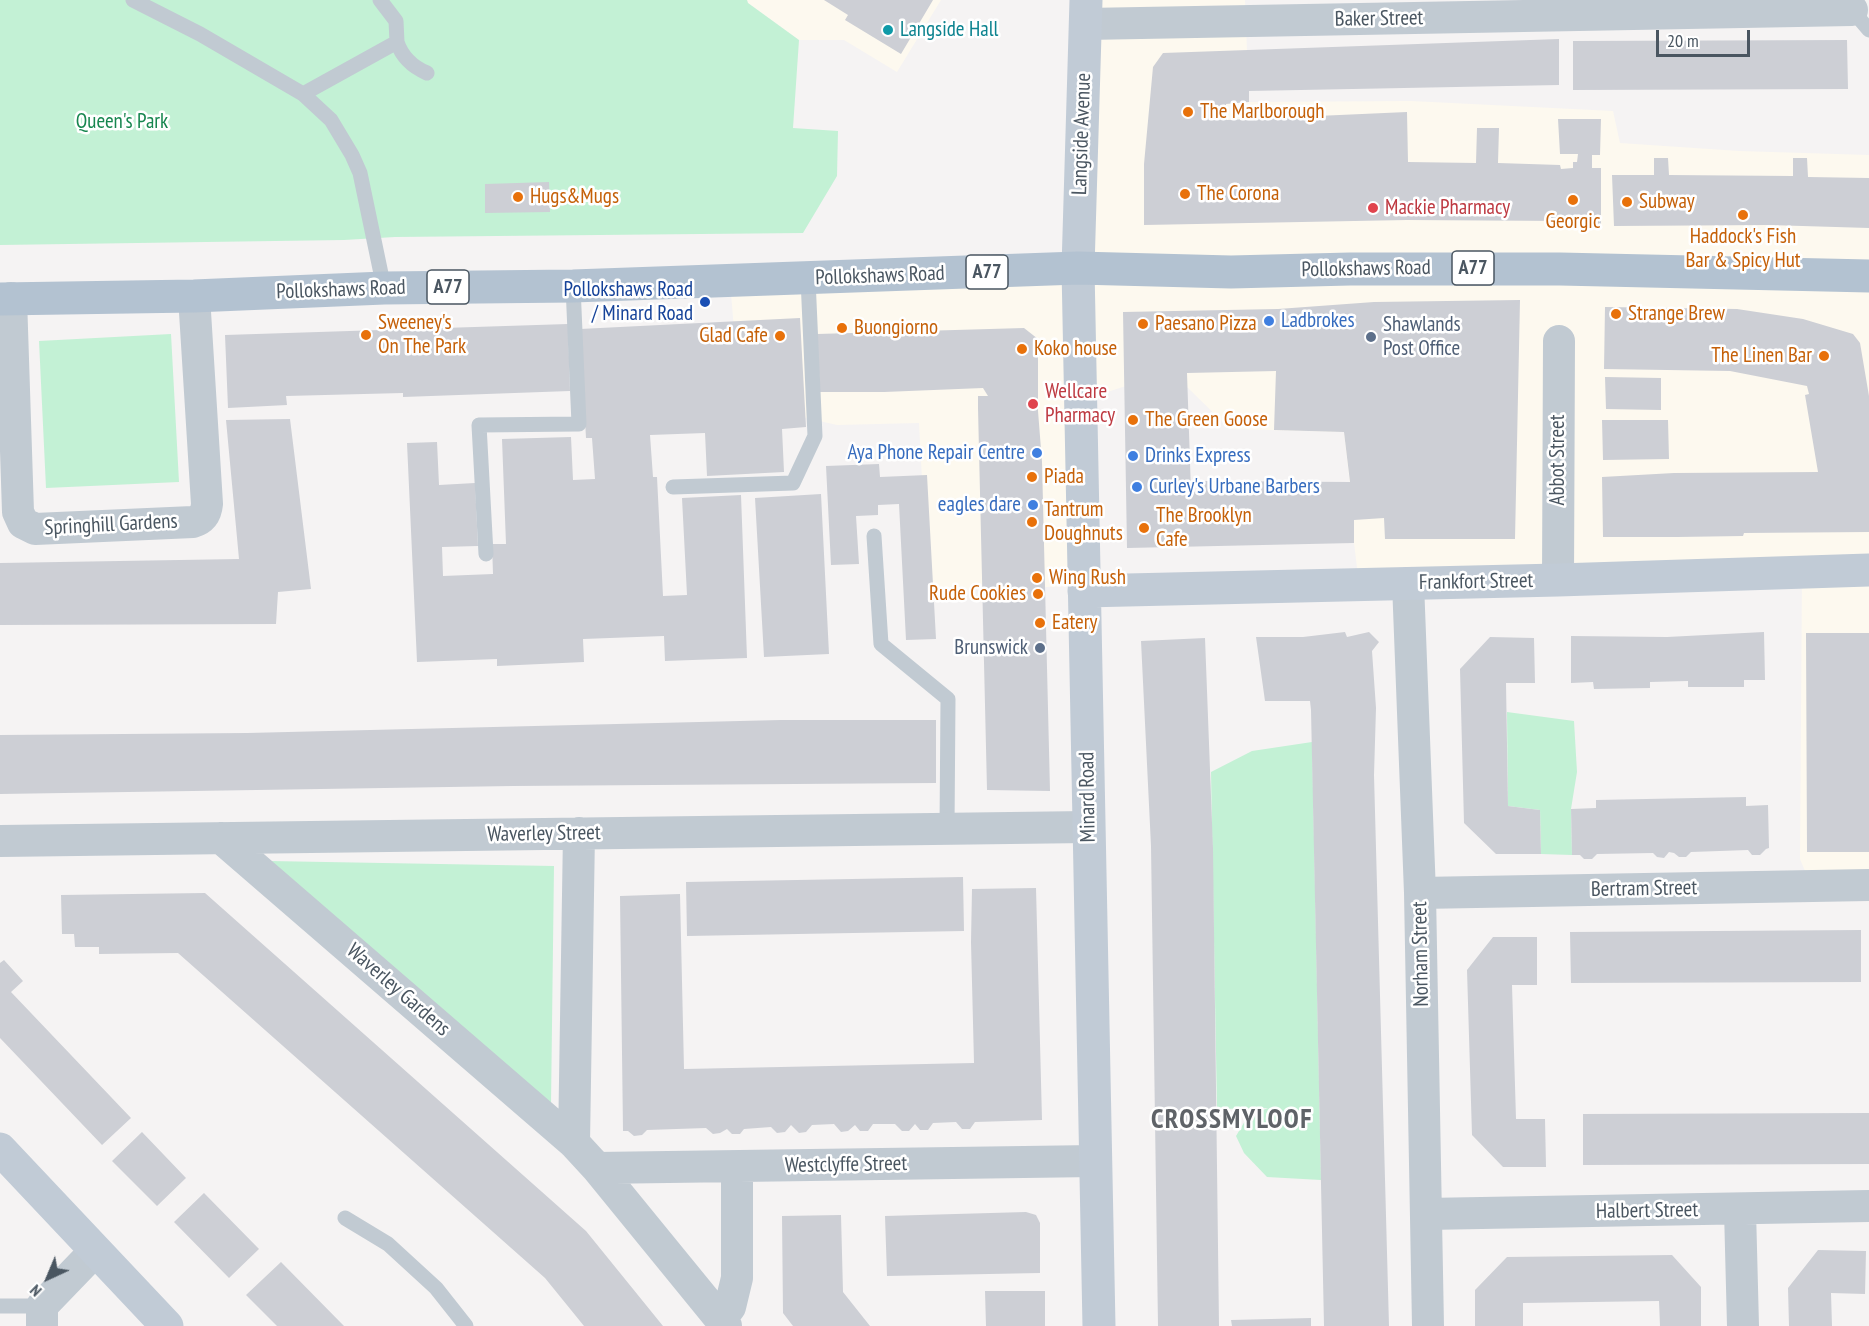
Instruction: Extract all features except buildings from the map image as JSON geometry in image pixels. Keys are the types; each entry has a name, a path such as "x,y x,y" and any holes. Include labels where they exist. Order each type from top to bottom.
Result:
{"main road":[{"name":"Langside Avenue","path":"1078,268 1086,12"},
{"name":"Pollokshaws Road","path":"6,298 194,296 384,288 573,286 1078,268 1231,272 1361,269 1560,269 1869,276"},
{"name":"Minard Road","path":"1078,268 1099,1326"},
{"name":"Frankfort Street","path":"1084,591 1869,570"},
{"path":"0,1149 167,1326"}],"street":[{"name":"Baker Street","path":"1086,12 1339,10 1858,13"},
{"name":"Springhill Gardens","path":"6,298 18,512 23,523 35,529 193,522 205,514 207,504 194,296"},
{"name":"Abbot Street","path":"1558,580 1559,340"},
{"name":"Norham Street","path":"1408,583 1420,893 1428,1326"},
{"name":"Waverley Street","path":"0,841 1088,827"},
{"path":"574,1143 579,833"},
{"name":"Waverley Gardens","path":"221,838 574,1143 724,1323"},
{"name":"Bertram Street","path":"1420,893 1869,885"},
{"name":"Westclyffe Street","path":"597,1168 1095,1161"},
{"name":"Waverley Gardens","path":"724,1323 737,1278 736,1167"},
{"name":"Halbert Street","path":"1426,1214 1869,1206"},
{"path":"1740,1210 1743,1326"},
{"path":"42,1316 95,1251"}],"lane":[{"path":"133,0 200,34 303,94 331,120 360,173 384,288"},
{"path":"380,0 396,21 397,42 404,56 427,73"},
{"path":"303,94 397,42"},
{"path":"673,487 793,483 815,436 807,279"},
{"path":"486,554 479,425 579,424 573,286"},
{"path":"873,536 881,644 948,699 948,829"},
{"path":"345,1218 388,1244 436,1288 466,1326"},
{"path":"0,1306 42,1316"}],"shaded area":[{"path":"747,0 941,0 897,72 844,40 799,40"},
{"path":"1086,0 1245,0 1249,102 1411,101 1613,111 1620,143 1739,151 1869,155 1869,885 1811,886 1800,859 1802,572 1359,584 1344,432 1230,429 1187,387 1126,386 1070,404 1070,586 928,592 919,423 837,425 740,403 730,281 1078,268"}],"green space":[{"name":"Queen's Park","path":"0,0 747,0 799,40 793,128 838,131 837,176 803,233 395,237 344,240 0,245"},
{"path":"171,334 179,482 46,488 39,341"},
{"path":"1507,712 1574,721 1577,772 1571,809 1572,855 1541,854 1540,810 1508,806"},
{"path":"1312,742 1321,1180 1267,1177 1244,1153 1236,1136 1248,1116 1268,1108 1217,1109 1211,772 1252,751"},
{"path":"269,861 554,866 551,1105"}],"place":[{"name":"Langside Hall","path":"888,30"},
{"name":"The Marlborough","path":"1188,112"},
{"name":"The Corona","path":"1185,194"},
{"name":"Hugs&Mugs","path":"518,197"},
{"name":"Georgic","path":"1573,200"},
{"name":"Subway","path":"1627,202"},
{"name":"Mackie Pharmacy","path":"1373,208"},
{"name":"Haddock's Fish Bar & Spicy Hut","path":"1743,215"},
{"name":"Pollokshaws Road / Minard Road","path":"705,302"},
{"name":"Strange Brew","path":"1616,314"},
{"name":"Ladbrokes","path":"1269,321"},
{"name":"Paesano Pizza","path":"1143,324"},
{"name":"Buongiorno","path":"842,328"},
{"name":"Sweeney's On The Park","path":"366,335"},
{"name":"Glad Cafe","path":"780,336"},
{"name":"Shawlands Post Office","path":"1371,337"},
{"name":"Koko house","path":"1022,349"},
{"name":"The Linen Bar","path":"1824,356"},
{"name":"Wellcare Pharmacy","path":"1033,404"},
{"name":"The Green Goose","path":"1133,420"},
{"name":"Aya Phone Repair Centre","path":"1037,453"},
{"name":"Drinks Express","path":"1133,456"},
{"name":"Piada","path":"1032,477"},
{"name":"Curley's Urbane Barbers","path":"1137,487"},
{"name":"eagles dare","path":"1033,505"},
{"name":"Tantrum Doughnuts","path":"1032,522"},
{"name":"The Brooklyn Cafe","path":"1144,528"},
{"name":"Wing Rush","path":"1037,578"},
{"name":"Rude Cookies","path":"1038,594"},
{"name":"Eatery","path":"1040,623"},
{"name":"Brunswick","path":"1040,648"}],"district":[{"name":"CROSSMYLOOF","path":"1232,1120"}]}
